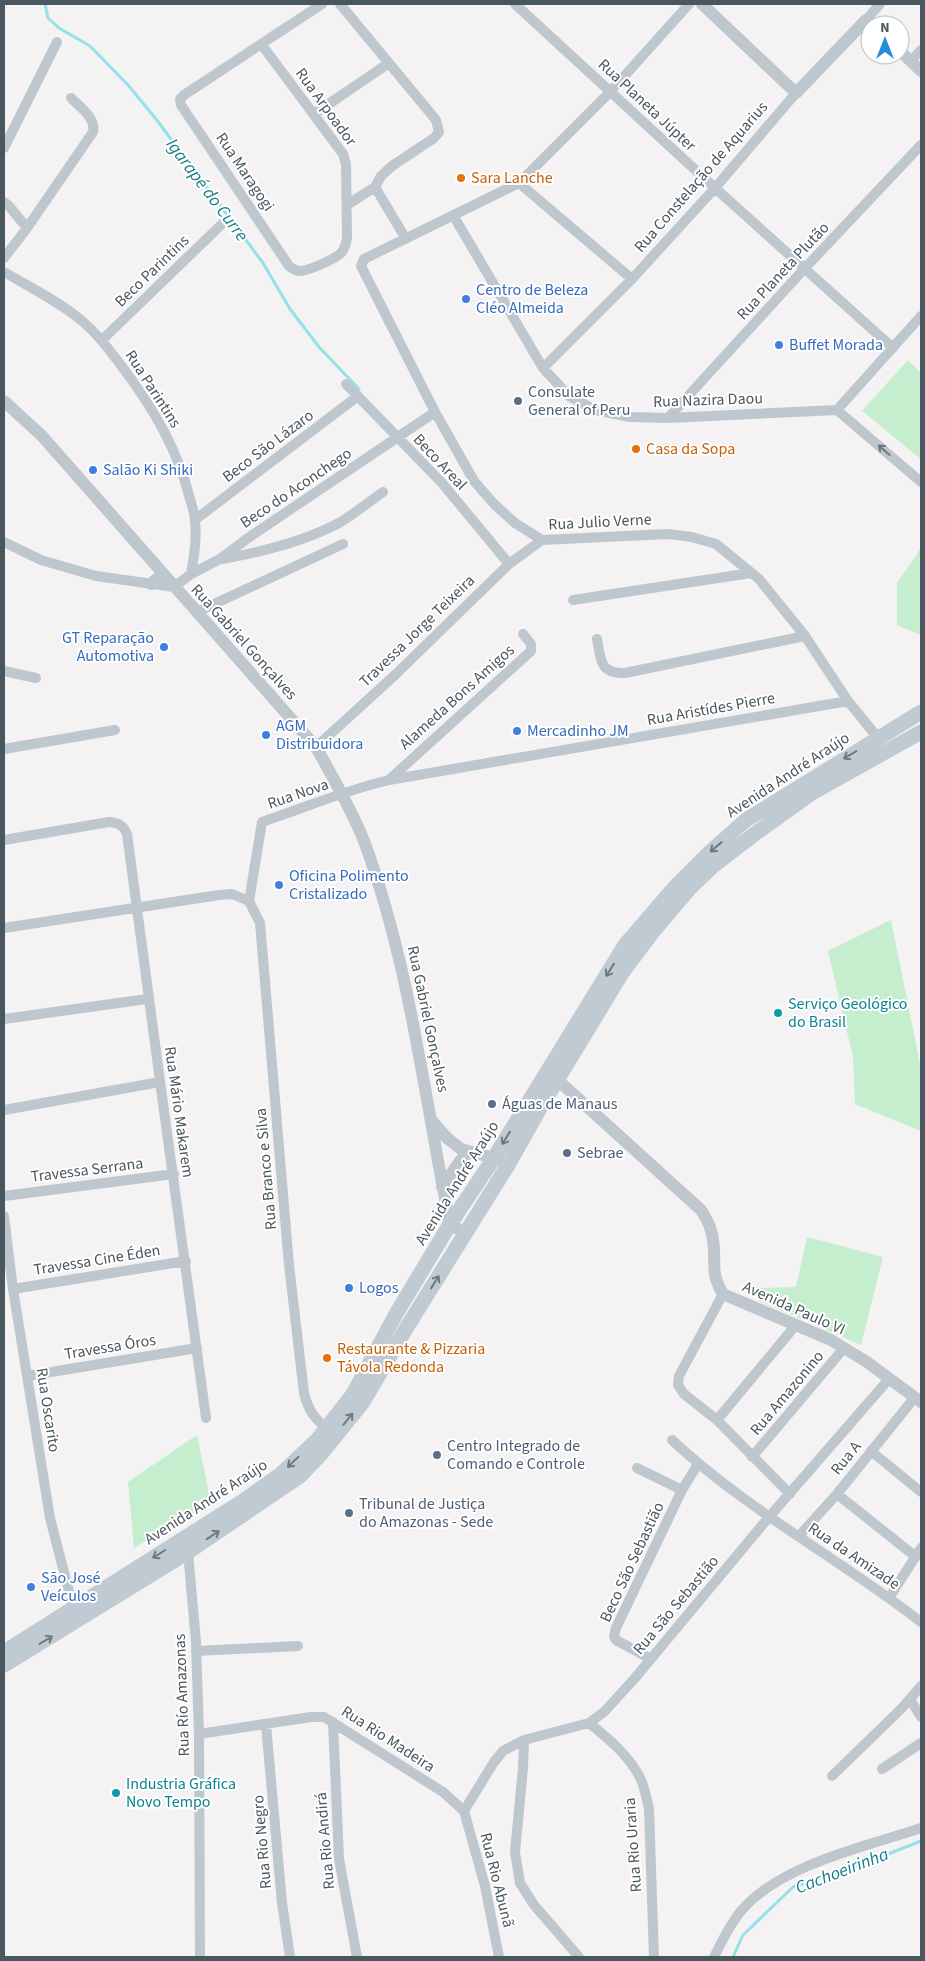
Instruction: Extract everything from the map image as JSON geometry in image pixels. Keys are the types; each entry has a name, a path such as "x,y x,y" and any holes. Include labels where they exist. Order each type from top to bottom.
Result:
{"main road":[{"name":"Avenida André Araújo","path":"4,1665 188,1552 300,1476 321,1454 363,1402 407,1327 508,1165 553,1075 625,945 675,887 746,820 921,712"},
{"name":"Avenida André Araújo","path":"4,1652 72,1607 243,1501 281,1474 317,1440 353,1394 396,1314 450,1224 494,1158 622,973 652,933 691,887 713,866 812,793 921,732"}],"street":[{"path":"262,45 322,4"},
{"path":"340,4 436,120 439,132 434,138 392,166 381,176 375,187 347,206"},
{"name":"Rua Planeta Júpter","path":"515,4 893,348"},
{"path":"375,187 406,238 519,183 611,91 689,4"},
{"path":"702,4 796,93"},
{"name":"Rua Constelação de Aquarius","path":"873,15 880,4"},
{"name":"Rua Constelação de Aquarius","path":"543,368 632,279 715,188 796,93 860,31"},
{"path":"4,148 57,42"},
{"name":"Rua Maragogi","path":"262,45 180,99 181,104 289,266"},
{"name":"Rua Arpoador","path":"262,45 343,154 348,177 347,238 345,247 340,254 311,269 300,272 289,266"},
{"path":"921,50 911,61 921,71"},
{"path":"314,114 389,63"},
{"path":"4,258 92,132 94,126 92,120 71,98"},
{"name":"Rua Planeta Plutão","path":"668,418 921,145"},
{"path":"519,183 632,279"},
{"path":"4,202 26,228"},
{"name":"Rua Nazira Daou","path":"453,215 543,368 568,396 595,410 630,417 668,418 837,410"},
{"name":"Beco Parintins","path":"102,340 222,224"},
{"name":"Rua Julio Verne","path":"406,238 364,259 362,270 435,412 474,481 489,498 515,523 542,540 668,534 692,537 716,544 751,573 805,636 848,701 878,738"},
{"name":"Rua Parintins","path":"4,272 53,300 80,319 102,340 138,388 170,443 188,488 196,519 191,574"},
{"path":"921,316 837,410 921,482"},
{"name":"Beco Areal","path":"346,384 442,483 509,564"},
{"name":"Beco São Lázaro","path":"196,519 358,396"},
{"name":"Rua Gabriel Gonçalves","path":"4,401 42,436 316,747 343,794 363,840 399,954 414,1020 450,1224"},
{"name":"Beco do Aconchego","path":"174,587 191,574 220,559 248,538 435,412"},
{"path":"220,559 258,552 321,531 341,522 383,492"},
{"name":"Travessa Jorge Teixeira","path":"316,747 395,675 509,564 542,540"},
{"path":"4,542 41,560 96,576 174,587"},
{"path":"197,612 343,544"},
{"path":"573,600 751,573"},
{"path":"151,584 162,574"},
{"name":"Alameda Bons Amigos","path":"389,780 531,651 531,644 522,634"},
{"path":"597,639 602,665 615,673 625,673 805,636"},
{"path":"4,672 36,678"},
{"name":"Rua Aristídes Pierre","path":"343,794 356,787 389,780 848,701"},
{"path":"4,749 115,730"},
{"name":"Rua Nova","path":"249,901 262,822 343,794"},
{"name":"Rua Mário Makarem","path":"4,840 109,822 118,822 123,826 127,834 147,999 174,1174 206,1418"},
{"path":"4,928 219,895 232,894 249,901"},
{"name":"Rua Branco e Silva","path":"249,901 260,923 289,1265 304,1393 310,1412 328,1428"},
{"path":"4,1019 147,999"},
{"name":"Avenida Paulo VI","path":"553,1075 701,1210 708,1221 713,1240 716,1281 723,1294 831,1340 867,1362 918,1400"},
{"path":"4,1110 160,1082"},
{"path":"432,1121 447,1138 461,1149 494,1158 508,1165"},
{"path":"442,1187 460,1161 469,1152"},
{"name":"Travessa Serrana","path":"4,1196 174,1174"},
{"name":"Rua Oscarito","path":"4,1216 13,1289 50,1518 72,1607"},
{"path":"450,1224 465,1233"},
{"name":"Travessa Cine Éden","path":"13,1289 186,1261"},
{"path":"723,1294 679,1376 678,1385 684,1394 717,1420 790,1494"},
{"path":"717,1420 795,1326"},
{"name":"Travessa Óros","path":"27,1376 197,1348"},
{"name":"Rua Amazonino","path":"752,1457 844,1348"},
{"name":"Rua São Sebastião","path":"464,1810 494,1762 503,1752 524,1740 589,1723 604,1712 889,1379"},
{"name":"Rua A","path":"799,1536 871,1451 918,1400"},
{"path":"672,1440 698,1464 769,1517"},
{"path":"871,1451 921,1492"},
{"name":"Beco São Sebastião","path":"650,1659 616,1640 615,1632 682,1490 698,1464"},
{"path":"637,1468 682,1490"},
{"path":"836,1494 919,1552 889,1598"},
{"name":"Rua da Amizade","path":"769,1517 889,1598 921,1622"},
{"name":"Rua Río Amazonas","path":"188,1552 196,1651 199,1734 200,1957"},
{"path":"196,1651 298,1646"},
{"path":"832,1776 921,1686"},
{"path":"910,1699 921,1717"},
{"name":"Rua Rio Madeira","path":"199,1734 320,1716 328,1718 443,1792 464,1810"},
{"name":"Rua Rio Andirá","path":"333,1722 339,1858 357,1957"},
{"name":"Rua Rio Uraria","path":"589,1723 629,1762 642,1782 646,1794 654,1957"},
{"name":"Rua Rio Negro","path":"266,1724 282,1903 290,1957"},
{"path":"524,1740 515,1852 520,1883 534,1905 579,1957"},
{"path":"882,1769 921,1743"},
{"name":"Rua Rio Abunã","path":"464,1810 485,1886 499,1957"},
{"path":"714,1957 734,1920 761,1892 798,1870 921,1828"}],"green space":[{"path":"908,360 921,373 921,459 862,411"},
{"path":"921,548 921,635 897,625 897,583"},
{"path":"891,920 921,1069 921,1131 855,1104 853,1057 828,951"},
{"path":"807,1237 883,1257 861,1345 759,1301 759,1288 796,1287"},
{"path":"197,1435 211,1503 134,1548 128,1482"}],"waterway":[{"name":"Igarapé do Curre","path":"45,4 48,18 59,28 90,46 128,85 156,119 263,263 290,309 319,347 359,389"},
{"name":"Cachoeirinha","path":"733,1957 743,1935 793,1887 865,1863 921,1841"}],"place":[{"name":"Sara Lanche","path":"461,178"},
{"name":"Centro de Beleza Cléo Almeida","path":"466,299"},
{"name":"Buffet Morada","path":"779,345"},
{"name":"Consulate General of Peru","path":"518,401"},
{"name":"Casa da Sopa","path":"636,449"},
{"name":"Salão Ki Shiki","path":"93,470"},
{"name":"GT Reparação Automotiva","path":"164,647"},
{"name":"Mercadinho JM","path":"517,731"},
{"name":"AGM Distribuidora","path":"266,735"},
{"name":"Oficina Polimento Cristalizado","path":"279,885"},
{"name":"Serviço Geológico do Brasil","path":"778,1013"},
{"name":"Águas de Manaus","path":"492,1104"},
{"name":"Sebrae","path":"567,1153"},
{"name":"Logos","path":"349,1288"},
{"name":"Restaurante & Pizzaria Távola Redonda","path":"327,1358"},
{"name":"Centro Integrado de Comando e Controle","path":"437,1455"},
{"name":"Tribunal de Justiça do Amazonas - Sede","path":"349,1513"},
{"name":"São José Veículos","path":"31,1587"},
{"name":"Industria Gráfica Novo Tempo","path":"116,1793"}]}
